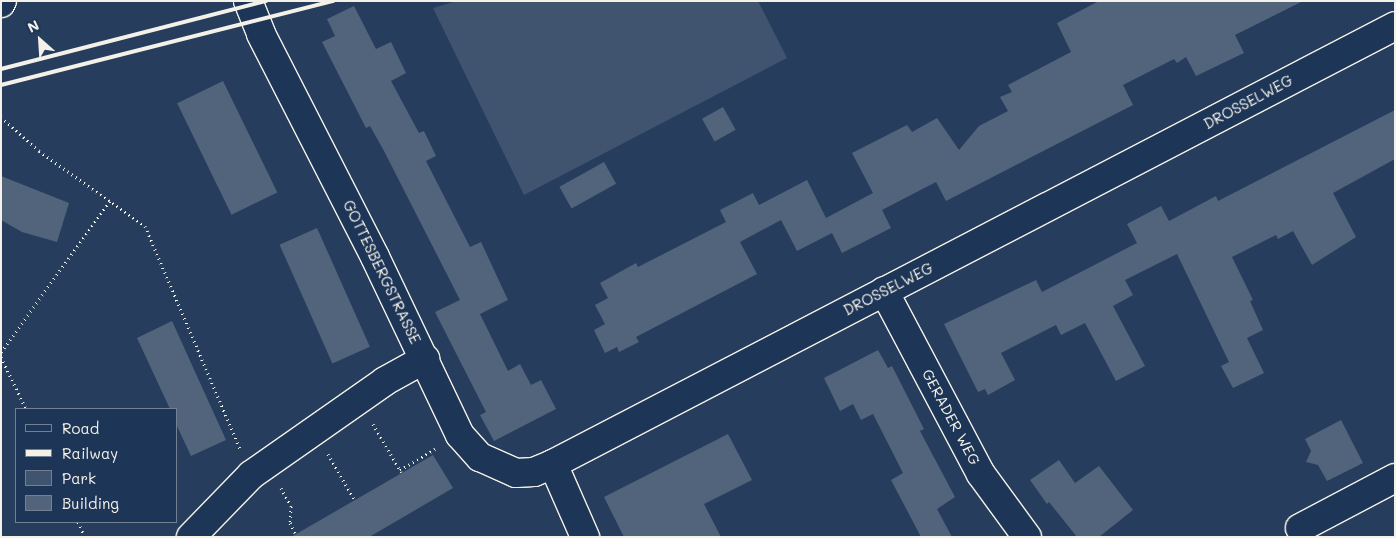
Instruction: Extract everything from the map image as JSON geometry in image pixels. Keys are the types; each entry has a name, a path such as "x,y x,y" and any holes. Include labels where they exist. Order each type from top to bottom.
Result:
{"street":[{"name":"GOTTESBERGSTRASSE","path":"191,537 251,475 385,381 425,359 261,34 248,1"},
{"name":"DROSSELWEG","path":"425,359 460,435 480,457 516,473 534,472 1395,26"},
{"name":"GERADER WEG","path":"884,291 981,474 1027,537"},
{"path":"552,464 585,537"},
{"path":"1300,528 1395,478"}],"path":[{"path":"1,117 39,151 145,226 251,475"},
{"path":"1,352 110,201"},
{"path":"1,357 26,408"},
{"path":"370,419 400,471 460,435"},
{"path":"325,449 354,499"},
{"path":"278,482 292,506 290,523 295,533"},
{"path":"78,523 85,537"}],"green space":[{"path":"457,1 758,1 787,58 524,195 433,8"}],"building":[{"path":"1099,1 1303,1 1235,35 1244,53 1196,76 1186,57 1177,63 1174,59 1123,85 1133,105 946,201 936,182 882,210 891,228 842,253 832,233 797,251 781,220 740,242 757,274 636,337 639,342 619,352 617,347 605,353 594,330 605,324 595,305 608,298 600,283 636,263 638,267 726,222 720,210 753,193 759,205 807,180 826,218 873,193 852,153 907,125 912,132 937,118 959,150 979,126 1008,111 1000,97 1012,92 1008,85 1071,52 1057,23"},
{"path":"354,6 376,49 391,42 406,73 391,81 419,133 424,131 436,156 426,161 470,247 481,242 508,300 480,314 508,371 520,364 531,385 541,380 556,409 494,441 480,415 486,412 435,312 460,300 384,151 370,126 366,128 322,42 335,36 327,19"},
{"path":"223,81 277,192 232,215 177,103"},
{"path":"723,107 736,130 715,141 702,119"},
{"path":"1395,110 1395,159 1333,193 1356,237 1312,265 1293,231 1278,239 1276,235 1232,257 1253,300 1250,301 1263,330 1247,338 1264,373 1233,388 1221,366 1229,362 1177,254 1125,280 1133,295 1113,306 1145,366 1116,381 1085,323 1061,335 1056,325 1001,353 1015,380 988,395 985,389 978,392 944,324 1036,280 1042,292 1137,243 1127,224 1161,206 1169,221 1216,196 1218,201"},
{"path":"604,162 616,184 572,209 559,187"},
{"path":"1,176 69,203 57,242 22,232 1,220"},
{"path":"317,228 370,347 332,363 280,245"},
{"path":"172,321 226,440 191,456 178,428 178,408 170,408 137,338"},
{"path":"878,350 888,368 892,366 924,429 920,431 955,497 937,509 952,537 921,537 891,480 903,473 873,414 861,420 853,404 840,411 824,378"},
{"path":"1341,420 1363,463 1327,481 1318,465 1306,462 1311,451 1305,439"},
{"path":"728,434 752,480 704,504 721,537 624,537 604,497"},
{"path":"433,455 453,488 395,522 369,537 291,537"},
{"path":"1059,460 1075,483 1099,466 1133,510 1099,537 1077,537 1049,502 1047,504 1030,480"}],"railway":[{"path":"1,69 266,1"},
{"path":"1,85 334,1"}]}
